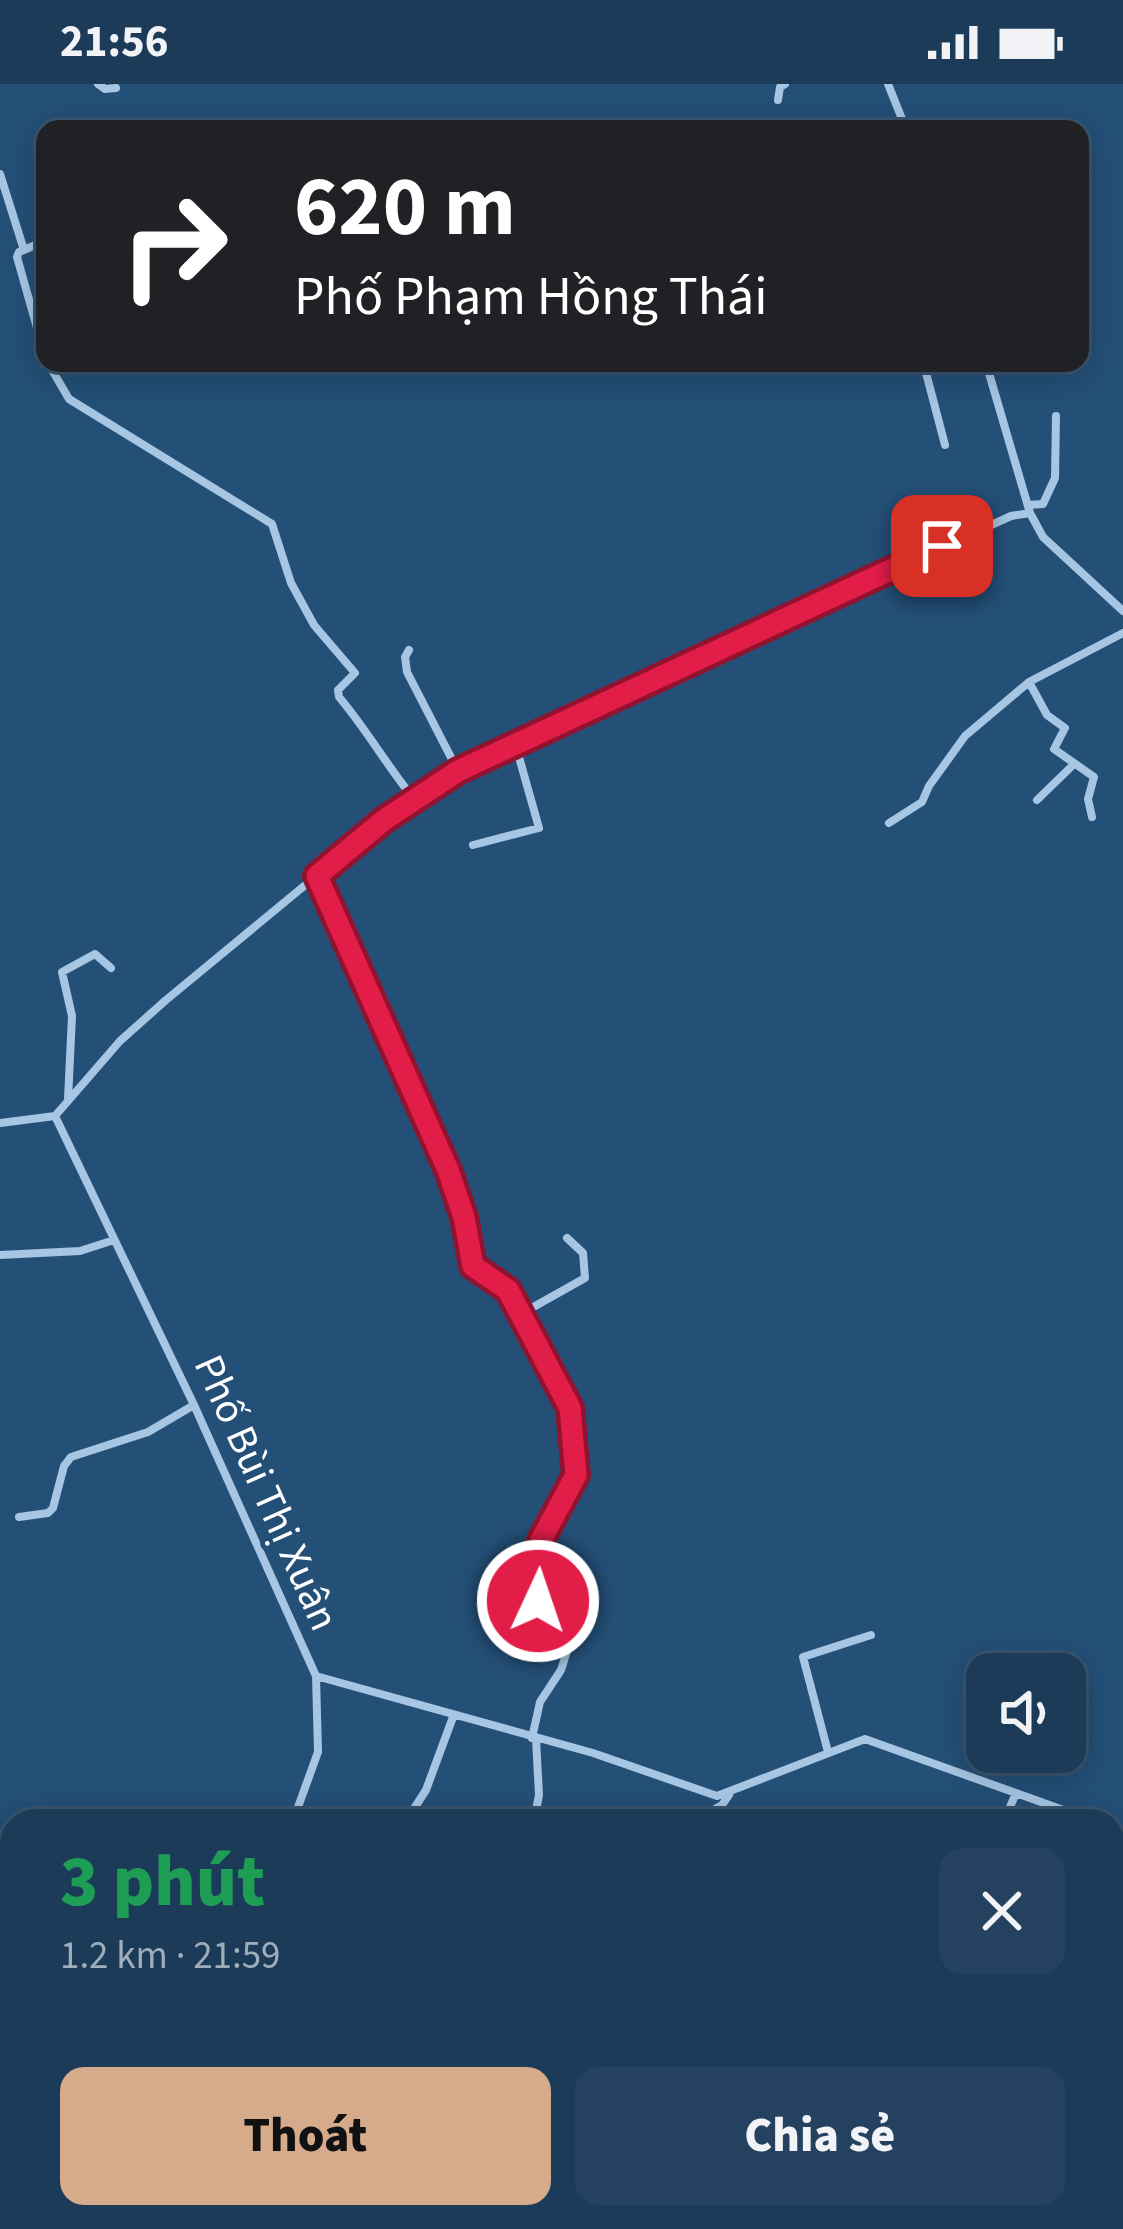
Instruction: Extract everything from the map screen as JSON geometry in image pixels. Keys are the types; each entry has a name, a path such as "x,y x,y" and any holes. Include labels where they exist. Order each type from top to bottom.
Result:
{"street":[{"path":"98,84 116,88"},
{"path":"778,100 785,84"},
{"path":"888,84 902,120"},
{"path":"0,174 23,250"},
{"path":"36,245 17,257 36,322"},
{"path":"54,372 69,399 272,524 291,583 314,625 355,673 338,691 339,697 414,799"},
{"path":"926,372 945,445"},
{"path":"989,372 1029,509 1043,537 1123,611"},
{"path":"0,1124 55,1116 132,1031 317,876 414,799 458,771 1000,519 1043,504 1055,478 1056,416"},
{"path":"889,823 922,802 928,786 965,736 1029,682 1123,633"},
{"path":"409,650 407,672 458,771"},
{"path":"1029,682 1047,715 1065,728 1053,746 1072,766 1094,777 1088,799 1092,817"},
{"path":"473,845 538,830 515,743"},
{"path":"1037,800 1072,766"},
{"path":"317,876 448,1170 464,1217 473,1266 504,1285 570,1408 577,1466 539,1549 538,1601 565,1640 567,1651 566,1662 540,1702 534,1739 536,1809"},
{"path":"68,1101 72,1016 62,972 95,954 111,968"},
{"name":"Phố Bùi Thị Xuân","path":"55,1116 194,1405 316,1676 453,1718 593,1753 710,1794 729,1793"},
{"path":"521,1314 585,1278 583,1253 567,1238"},
{"path":"0,1255 80,1250 114,1240"},
{"path":"19,1516 48,1513 53,1508 70,1457 136,1438 194,1405"},
{"path":"825,1753 803,1657 871,1635"},
{"path":"298,1809 318,1752 316,1676"},
{"path":"414,1809 426,1790 453,1718"},
{"path":"715,1809 729,1793 856,1740 876,1740 1056,1809"},
{"path":"1009,1809 1016,1793"}],"route":[{"path":"538,1601 541,1540 576,1475 570,1408 508,1290 473,1266 464,1217 448,1170 317,876 384,820 458,771 942,546"}]}
